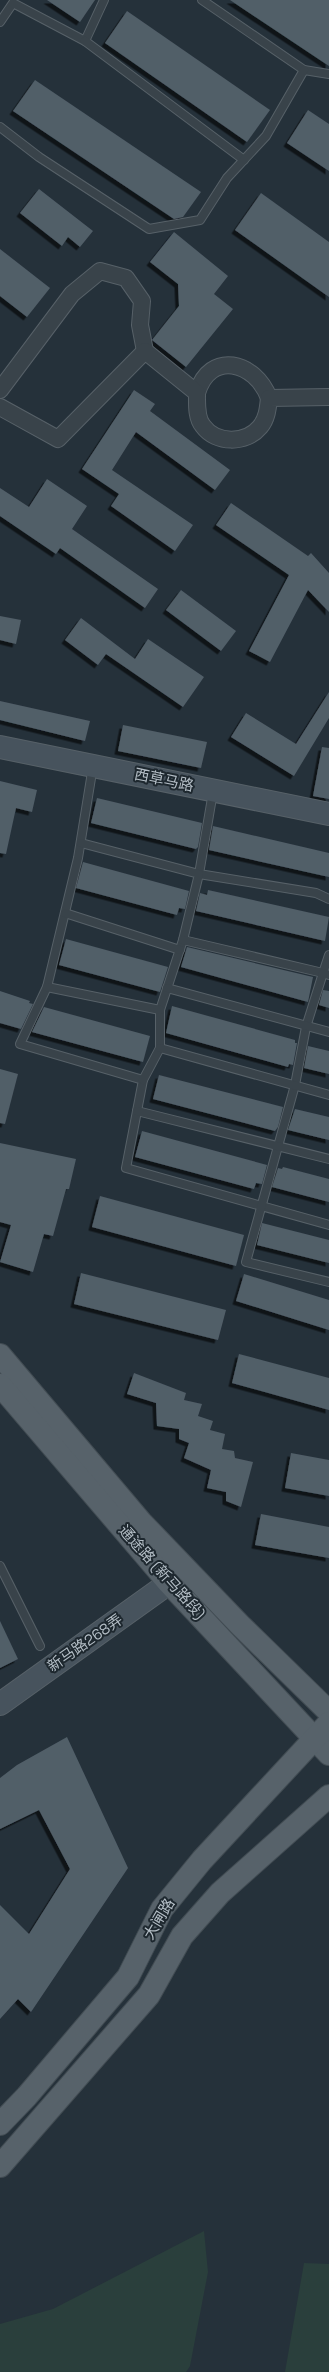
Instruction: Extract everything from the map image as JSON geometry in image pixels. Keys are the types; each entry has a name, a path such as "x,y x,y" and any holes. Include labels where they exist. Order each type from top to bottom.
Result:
{"main road":[{"name":"通途路 (新马路段)","path":"0,1355 141,1522 240,1625 329,1712"},
{"name":"通途路 (新马路段)","path":"0,1385 169,1583 322,1747"},
{"name":"大闸路","path":"0,2124 28,2096 128,1977 162,1909 202,1860 322,1747 329,1723"},
{"name":"大闸路","path":"0,2166 149,1995 182,1936 220,1893 329,1796"}],"street":[{"path":"0,390 72,294 100,271 126,278 142,301 140,325 146,351 197,393"},
{"path":"0,407 58,439 146,351"},
{"path":"228,364 241,367 255,374 264,385 269,398 267,413 261,427 250,436 233,440 213,435 202,426 197,411 197,393 200,383 208,374 228,364"},
{"path":"269,398 329,397"},
{"name":"西草马路","path":"0,746 329,814"},
{"name":"新马路268弄","path":"0,1704 169,1583"}],"lane":[{"path":"85,41 104,0"},
{"path":"202,0 304,70 329,74"},
{"path":"0,22 13,3 85,41 244,160"},
{"path":"0,127 57,170 149,229 200,220 227,178 266,136 304,70"},
{"path":"93,766 81,843 47,987 20,1044 143,1080"},
{"path":"213,790 199,874 183,940 160,1010 160,1048 143,1080 126,1168 329,1225"},
{"path":"81,843 199,874 316,893 329,899"},
{"path":"65,912 180,950"},
{"path":"183,940 326,974"},
{"path":"329,955 326,974 306,1027 295,1085 260,1206 246,1262 329,1282"},
{"path":"47,987 160,1010"},
{"path":"167,988 306,1027 329,1032"},
{"path":"160,1048 329,1095"},
{"path":"137,1111 278,1145 329,1159"},
{"path":"0,1566 40,1646"}],"green space":[{"path":"204,2231 208,2272 190,2366 186,2372 0,2372 0,2324 53,2309"},
{"path":"304,2263 329,2264 329,2372 285,2372"}],"building":[{"path":"47,0 95,0 80,22"},
{"path":"230,0 329,0 329,66"},
{"path":"127,11 270,110 247,142 105,43"},
{"path":"35,80 201,192 183,217 174,219 13,111"},
{"path":"308,110 329,124 329,171 287,143"},
{"path":"39,189 93,231 80,247 68,237 62,246 20,213"},
{"path":"261,193 329,242 329,297 235,230"},
{"path":"174,232 228,276 214,294 233,309 186,367 152,340 179,306 178,284 150,262"},
{"path":"0,249 50,288 27,317 0,296"},
{"path":"134,390 155,404 150,411 230,470 215,490 136,432 112,470 193,525 175,551 111,506 119,494 82,469"},
{"path":"47,479 87,506 72,529 158,589 145,608 60,548 56,554 0,516 0,488 29,507"},
{"path":"231,503 308,556 311,553 329,573 329,612 308,590 270,662 249,651 289,575 216,525"},
{"path":"181,590 236,631 221,651 166,610"},
{"path":"0,616 21,620 16,644 0,640"},
{"path":"81,618 135,659 148,639 204,677 183,707 106,654 98,665 65,640"},
{"path":"329,692 329,718 294,776 231,737 246,713 296,744"},
{"path":"0,701 90,721 85,741 0,720"},
{"path":"123,725 207,742 201,768 118,751"},
{"path":"322,747 329,748 329,799 313,796"},
{"path":"0,781 37,790 32,812 16,808 6,854 0,853"},
{"path":"97,798 202,823 198,847 196,849 91,823"},
{"path":"213,826 329,853 329,877 209,850"},
{"path":"83,862 189,891 185,909 179,908 177,915 76,888"},
{"path":"208,890 329,917 325,941 196,911 200,893 207,895"},
{"path":"66,939 168,967 160,992 59,965"},
{"path":"187,947 313,977 308,1002 181,967"},
{"path":"323,990 329,991 329,1008 319,1005"},
{"path":"0,991 30,1001 29,1003 33,1004 21,1029 0,1023"},
{"path":"172,1006 295,1040 295,1043 297,1043 293,1065 289,1064 288,1067 166,1033"},
{"path":"44,1007 150,1036 143,1062 32,1032"},
{"path":"308,1046 329,1051 329,1074 304,1068"},
{"path":"0,1069 18,1074 5,1124 0,1123"},
{"path":"159,1075 283,1107 278,1127 275,1131 153,1099"},
{"path":"295,1109 329,1117 329,1140 288,1130"},
{"path":"142,1131 267,1165 262,1184 256,1183 254,1189 135,1157"},
{"path":"0,1143 76,1159 69,1189 66,1189 53,1236 44,1234 33,1272 0,1262 11,1225 0,1222"},
{"path":"283,1167 329,1179 329,1202 272,1187 278,1168 282,1169"},
{"path":"100,1196 244,1235 236,1266 92,1227"},
{"path":"262,1223 329,1240 329,1263 257,1245"},
{"path":"81,1273 226,1310 218,1340 74,1304"},
{"path":"244,1274 329,1300 329,1330 236,1301"},
{"path":"239,1354 329,1378 329,1410 232,1383"},
{"path":"134,1373 186,1393 184,1400 202,1404 198,1416 213,1421 210,1430 225,1434 222,1449 234,1451 235,1458 253,1462 241,1507 226,1501 226,1492 207,1488 211,1470 184,1458 189,1443 179,1439 179,1429 157,1426 156,1403 127,1394"},
{"path":"291,1453 329,1460 329,1496 285,1488"},
{"path":"261,1514 329,1527 329,1558 255,1545"},
{"path":"0,1621 18,1659 0,1668"},
{"path":"67,1737 128,1868 31,2012 18,1999 0,2019 0,1905 29,1934 70,1869 39,1810 0,1829 0,1778 17,1765"}]}
